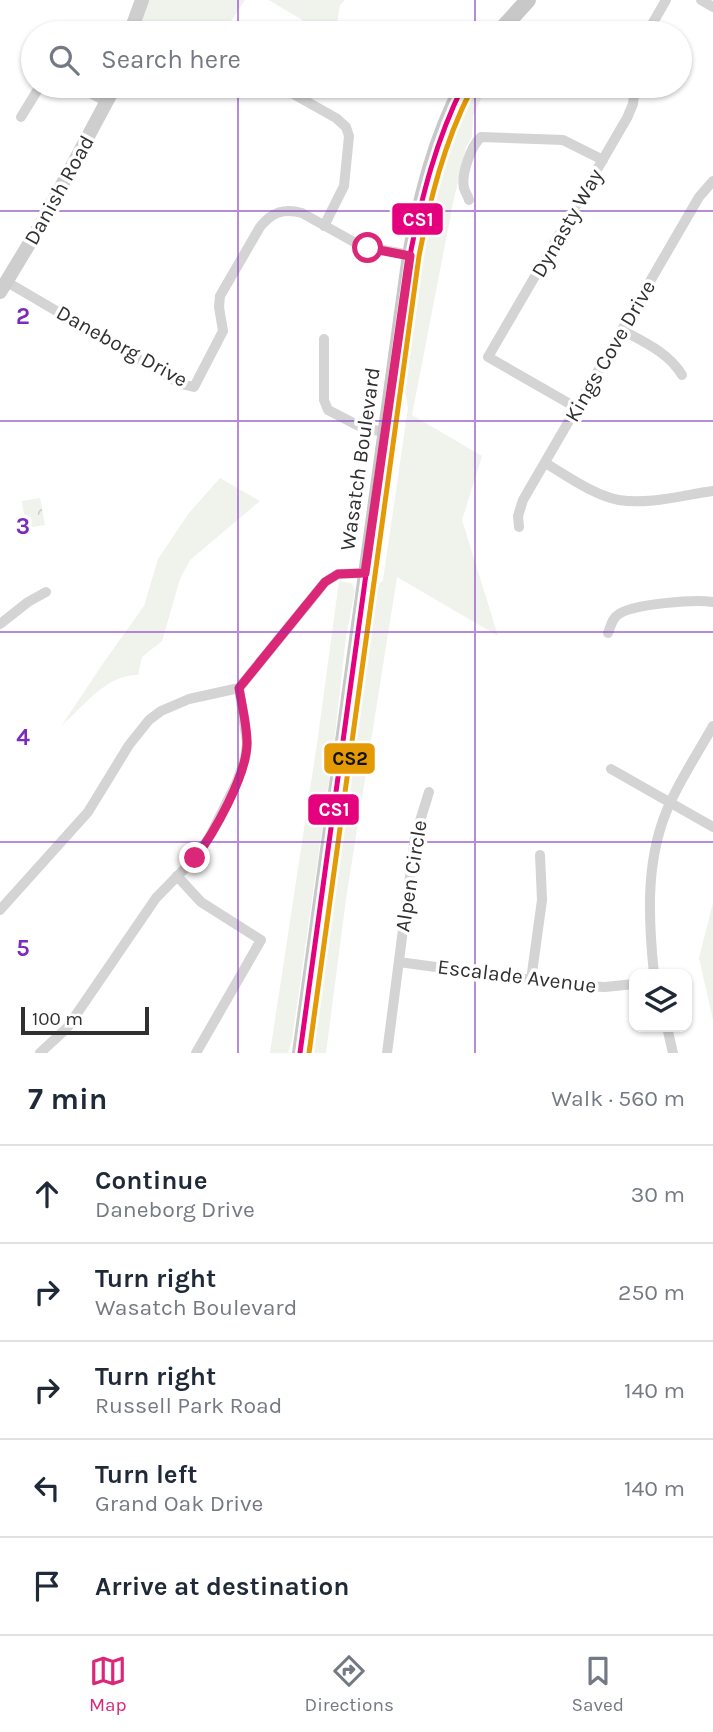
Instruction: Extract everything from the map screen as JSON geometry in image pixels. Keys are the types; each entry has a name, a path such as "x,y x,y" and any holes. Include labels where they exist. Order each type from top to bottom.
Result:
{"main road":[{"path":"509,21 528,0"},
{"name":"Wasatch Boulevard","path":"300,1053 410,256 434,154 457,98"}],"street":[{"path":"135,21 142,0"},
{"path":"654,21 666,0"},
{"path":"701,0 713,7"},
{"path":"21,117 33,98"},
{"path":"100,98 107,102"},
{"name":"Danish Road","path":"3,287 40,226 109,98"},
{"path":"300,98 335,118 346,127 349,136 344,186 324,226"},
{"name":"Dynasty Way","path":"576,408 488,357 631,111 633,98"},
{"path":"469,200 464,187 465,176 474,146 481,137 563,140 603,160"},
{"name":"Kings Cove Drive","path":"519,527 523,500 699,197 713,181"},
{"name":"Daneborg Drive","path":"3,287 181,384 194,387 223,331 219,307 224,286 267,218 283,211 302,213 361,246 410,256"},
{"path":"622,330 664,355 676,365 682,375"},
{"path":"324,339 324,400 328,410 363,428 385,432"},
{"path":"545,463 602,495 619,499 652,499 713,491"},
{"path":"0,910 88,812 129,745 149,720 161,711 189,699 239,688 325,582 338,574 365,573"},
{"path":"0,624 46,592"},
{"path":"608,633 619,614 635,608 692,601 713,602"},
{"path":"40,1053 67,1028 156,898 203,848 242,771 247,743 239,688"},
{"path":"654,969 649,914 654,853 670,803 713,726"},
{"path":"611,769 713,827"},
{"name":"Alpen Circle","path":"387,1053 415,837 429,792"},
{"path":"531,980 542,900 540,855"},
{"path":"177,876 201,902 261,940 203,1048"},
{"name":"Escalade Avenue","path":"399,962 531,980 605,987 629,985"},
{"path":"668,1032 673,1053"}],"green space":[{"path":"146,0 245,0 231,21 140,21"},
{"path":"269,0 345,0 340,5 337,21 304,21"},
{"path":"466,98 481,98 473,116 472,137 466,147 453,203 412,415 482,456 462,520 498,636 397,577 346,899 326,1053 314,1053 310,1040 333,881 338,869 346,776 370,593 383,580 408,408 402,374 426,217 441,159"},
{"path":"220,478 260,501 190,560 180,579 162,641 142,657 138,675 127,676 106,685 62,725 144,606 158,559 189,513"},
{"path":"40,498 45,525 26,528 22,501"},
{"path":"339,581 351,583 355,590 346,637 333,752 292,1040 288,1053 270,1053 318,737"},
{"path":"713,903 713,1020 699,958"}],"transit line":[{"name":"CS1","path":"300,1053 410,255 431,169 457,98"},
{"name":"CS2","path":"309,1053 419,256 439,171 467,98"}],"route":[{"path":"195,858 210,836 242,771 247,743 239,688 330,577 365,573 410,256 368,248"}]}
